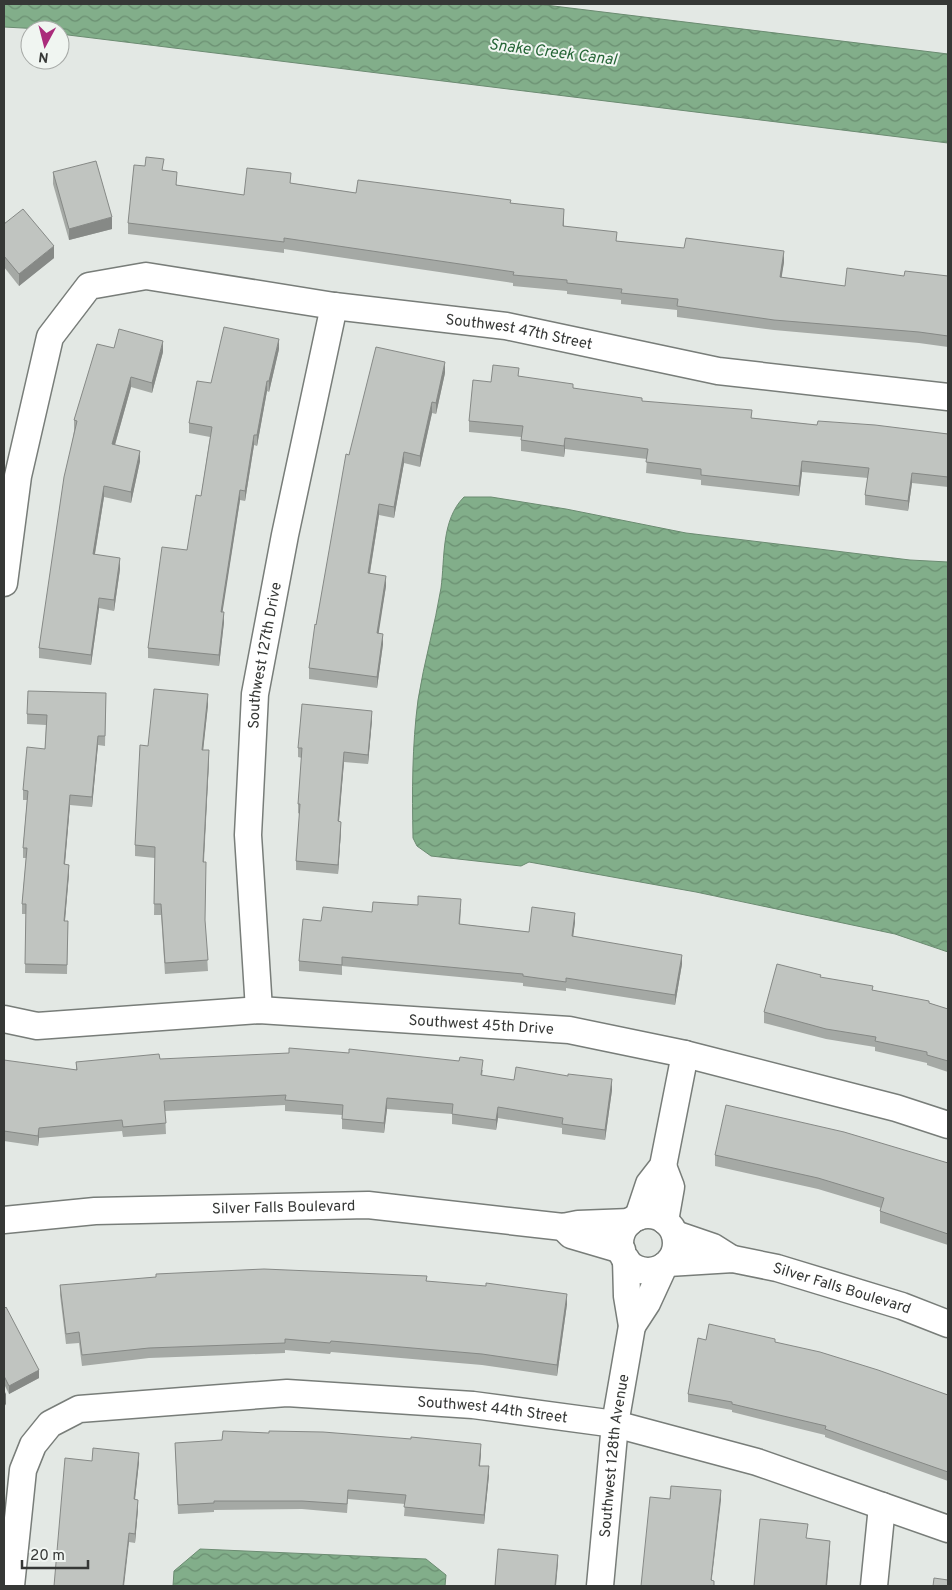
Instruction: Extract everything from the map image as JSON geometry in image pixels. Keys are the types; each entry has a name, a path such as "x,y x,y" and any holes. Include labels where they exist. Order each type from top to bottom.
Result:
{"street":[{"name":"Southwest 47th Street","path":"4,583 18,476 50,337 89,286 146,276 334,306 506,326 718,371 948,397"},
{"name":"Southwest 127th Drive","path":"259,1010 248,835 255,694 285,535 334,306"},
{"name":"Southwest 45th Drive","path":"4,1019 37,1026 259,1010 569,1030 684,1054 896,1108 948,1125"},
{"path":"663,1166 671,1187 670,1227 676,1250 666,1264 656,1270 640,1269 624,1255 622,1235 634,1220 649,1184 663,1166 684,1054"},
{"name":"Silver Falls Boulevard","path":"4,1220 95,1211 368,1204 563,1227 578,1224 634,1220"},
{"path":"634,1220 652,1215 670,1227"},
{"name":"Silver Falls Boulevard","path":"563,1227 571,1235 624,1255"},
{"name":"Silver Falls Boulevard","path":"670,1227 733,1259"},
{"name":"Southwest 128th Avenue","path":"600,1586 615,1424 632,1326 627,1296 624,1255"},
{"name":"Silver Falls Boulevard","path":"666,1264 733,1259 777,1268 902,1306 948,1324"},
{"name":"Southwest 128th Avenue","path":"632,1326 647,1302 666,1264"},
{"name":"Southwest 44th Street","path":"11,1586 22,1470 33,1445 50,1424 79,1408 287,1393 473,1405 615,1424 757,1462 948,1529"},
{"path":"874,1586 882,1506"}],"water":[{"name":"Snake Creek Canal","path":"4,4 537,4 948,54 948,143 70,35 70,20 20,20 20,28 4,27"},
{"path":"464,497 491,497 566,509 686,533 910,560 948,562 948,952 895,934 696,892 529,862 521,866 431,856 417,846 413,838 413,786 418,700 441,588 445,540 451,517"},
{"path":"200,1549 426,1559 446,1575 445,1586 173,1586 174,1571"}],"building":[{"path":"146,157 164,159 162,170 177,172 176,185 244,195 247,168 291,173 290,183 356,193 358,180 511,200 510,203 564,209 563,226 617,232 616,241 684,248 686,238 784,251 780,277 845,286 847,268 904,276 905,271 948,276 948,336 774,320 677,306 678,299 621,293 622,289 567,283 567,280 513,275 514,272 284,238 284,242 128,223 134,165 145,166"},
{"path":"96,161 112,217 69,229 53,172"},
{"path":"23,209 54,246 19,274 4,256 4,224"},
{"path":"224,327 279,339 269,381 267,381 257,435 254,435 245,491 240,490 221,612 224,612 219,655 148,648 162,547 187,550 196,495 201,496 212,427 189,423 197,381 211,383"},
{"path":"119,329 163,341 152,383 131,377 112,444 140,451 131,492 104,486 93,554 120,558 114,600 99,598 91,655 39,648 64,477 77,421 74,420 97,344 114,348"},
{"path":"376,347 445,362 436,403 432,402 420,456 404,452 394,507 379,504 368,573 386,576 377,633 383,634 377,677 309,668 315,624 346,454 349,455"},
{"path":"493,365 519,368 518,376 573,384 573,388 642,398 642,401 752,410 751,418 817,425 818,421 875,425 948,434 948,477 912,473 908,501 865,495 869,468 802,461 799,486 701,475 701,469 646,462 648,449 565,438 564,446 521,440 523,426 469,421 473,380 491,382"},
{"path":"154,689 208,694 202,750 209,750 203,862 206,862 205,920 208,960 165,963 161,904 154,904 155,847 135,845 140,745 148,746"},
{"path":"28,691 106,693 105,736 98,736 92,797 70,795 64,864 69,865 64,921 68,921 67,965 25,964 26,904 22,904 27,848 23,848 28,791 23,790 27,747 45,749 47,715 27,714"},
{"path":"302,704 372,711 368,755 344,752 338,821 341,822 338,865 296,861 302,748 298,748"},
{"path":"418,896 461,899 459,924 529,932 532,907 575,913 572,936 682,955 675,995 566,978 566,982 523,976 523,974 342,957 342,965 299,961 303,919 321,921 323,907 372,912 373,902 418,905"},
{"path":"777,964 821,975 820,977 873,986 872,990 929,1001 929,1003 948,1009 948,1061 927,1055 927,1052 875,1041 876,1037 826,1029 764,1012"},
{"path":"289,1048 349,1053 349,1049 459,1061 460,1057 483,1060 481,1075 514,1080 516,1067 568,1076 568,1074 612,1079 605,1130 562,1124 563,1118 498,1107 496,1120 452,1114 453,1104 387,1098 384,1123 342,1119 343,1105 285,1100 286,1095 164,1101 166,1123 123,1127 122,1120 39,1128 38,1136 4,1131 4,1060 77,1070 76,1062 159,1054 160,1059 289,1053"},
{"path":"726,1105 844,1132 948,1163 948,1234 880,1211 884,1198 818,1178 715,1155"},
{"path":"264,1269 427,1276 426,1281 486,1286 486,1283 567,1294 557,1365 482,1354 285,1339 285,1343 149,1348 82,1355 79,1332 66,1334 60,1285 156,1277 156,1274"},
{"path":"6,1307 39,1370 9,1386 4,1376 4,1309"},
{"path":"709,1324 775,1339 775,1342 820,1352 948,1395 948,1472 825,1429 826,1426 732,1404 732,1402 688,1394 698,1338 706,1340"},
{"path":"223,1431 269,1433 269,1431 323,1432 411,1439 411,1437 481,1444 479,1466 489,1466 484,1515 404,1507 406,1495 348,1490 347,1504 302,1501 214,1501 214,1503 178,1505 175,1443 222,1440"},
{"path":"93,1448 139,1453 134,1499 138,1500 135,1534 129,1533 123,1586 54,1586 65,1458 92,1461"},
{"path":"671,1486 721,1490 711,1580 714,1581 714,1586 641,1586 650,1497 670,1499"},
{"path":"760,1519 808,1524 806,1538 830,1541 826,1586 754,1586"},
{"path":"498,1549 558,1555 555,1586 495,1586"},
{"path":"934,1578 948,1580 948,1586 933,1586"}]}
